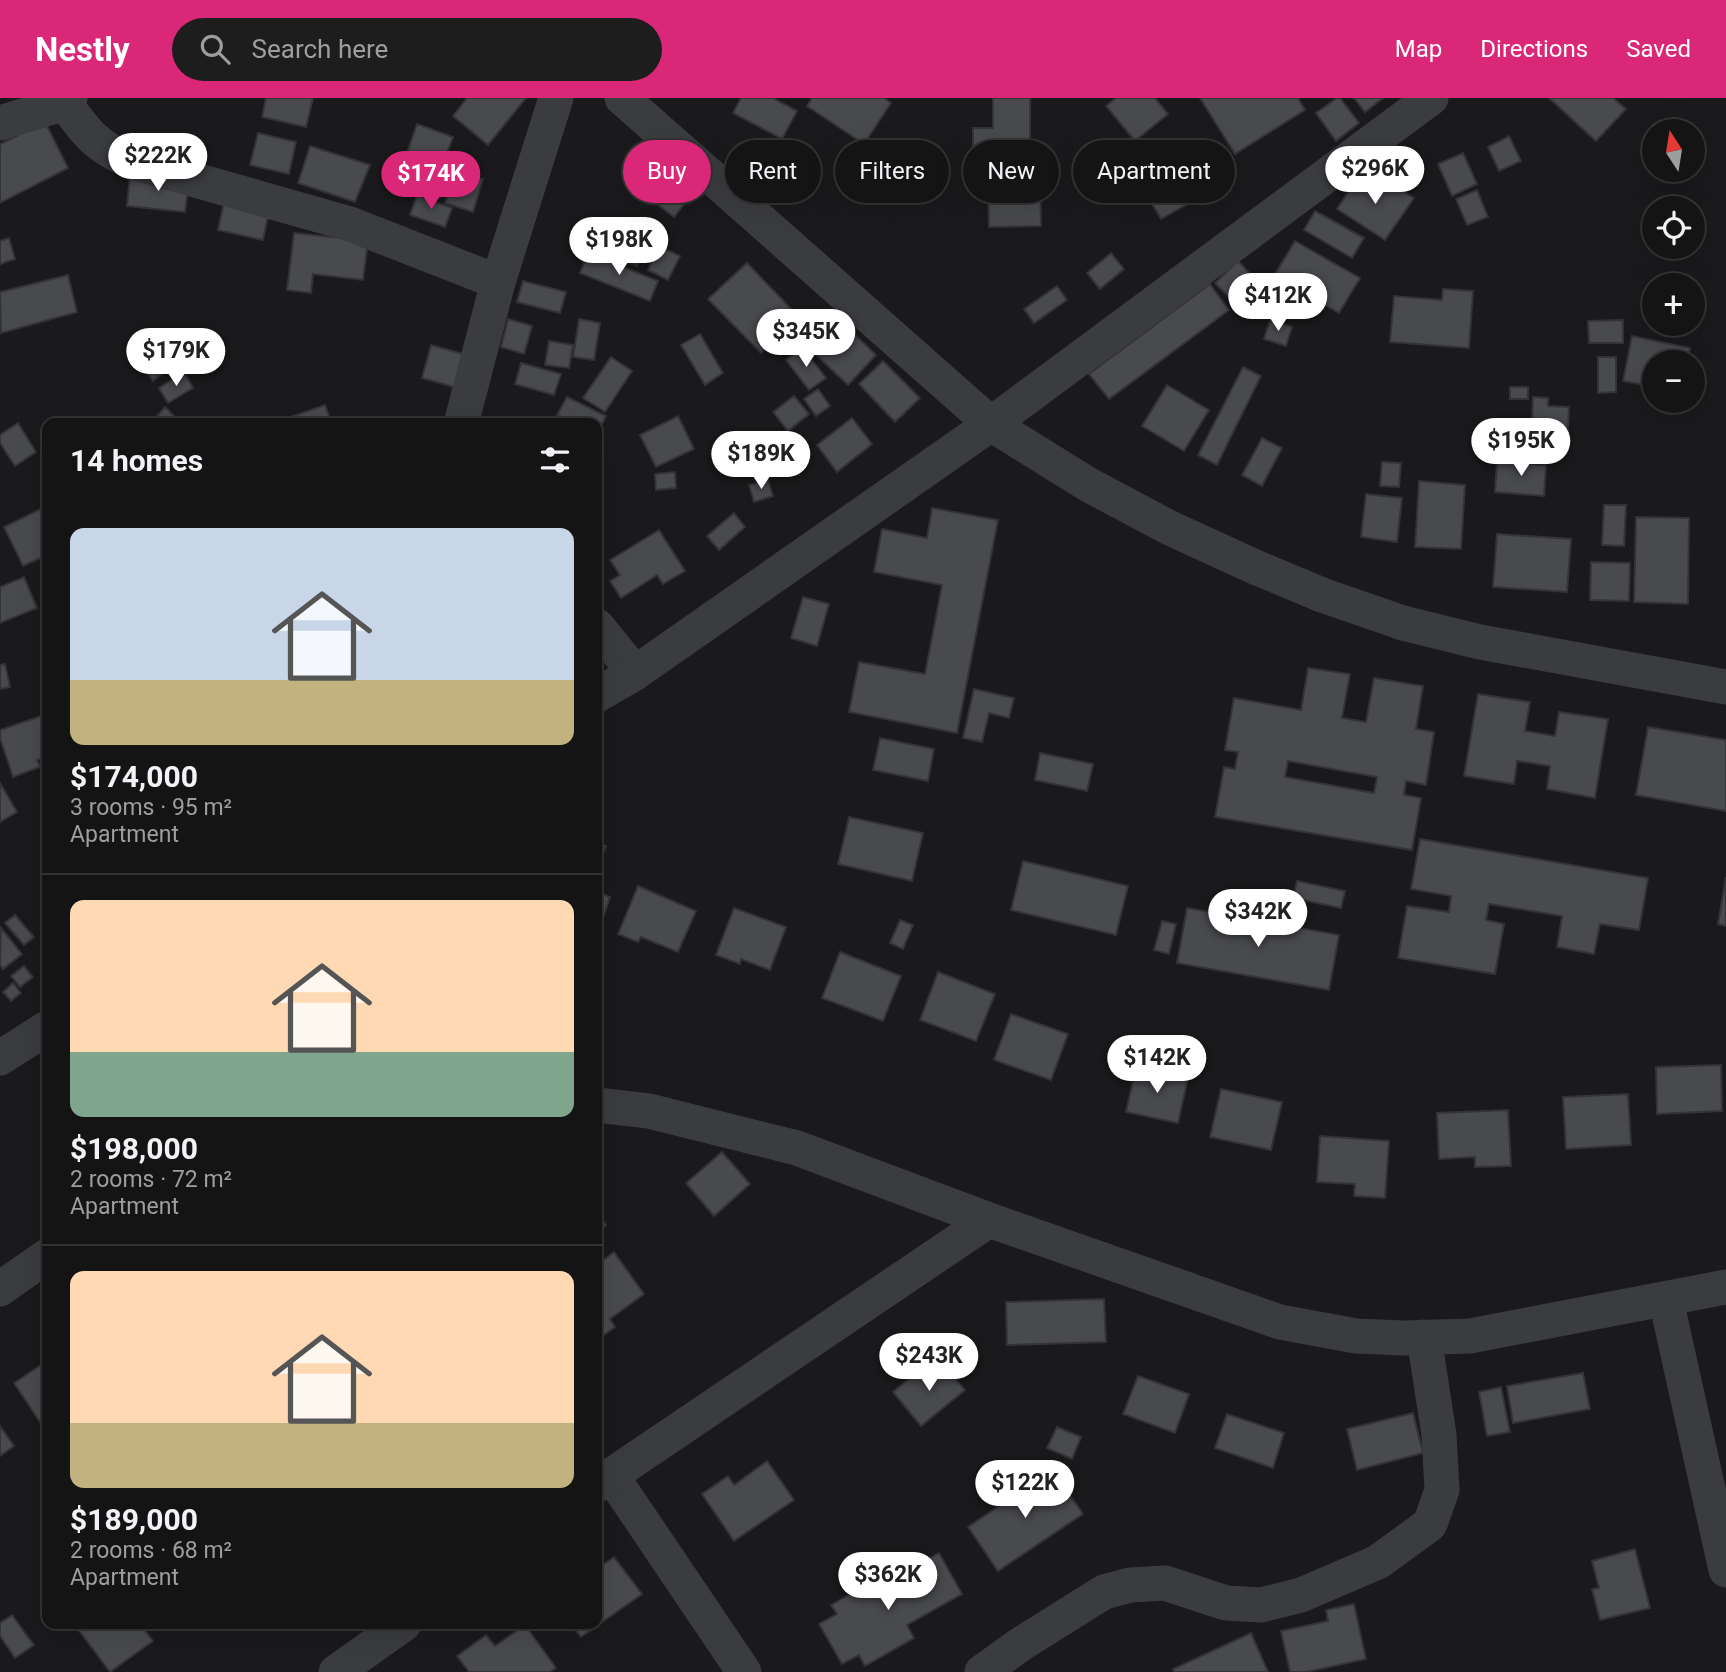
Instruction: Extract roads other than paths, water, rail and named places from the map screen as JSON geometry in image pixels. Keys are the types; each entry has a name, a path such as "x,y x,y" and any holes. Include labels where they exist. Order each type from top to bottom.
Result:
{"street":[{"path":"463,418 498,282 556,98"},
{"path":"622,98 991,424 1089,485 1170,528 1255,568 1322,595 1403,622 1480,642 1726,687"},
{"path":"602,692 635,673 991,424 1431,98"},
{"path":"0,123 67,101 89,136 108,151 132,162 350,224 498,282"},
{"path":"602,632 635,673"},
{"path":"0,1058 42,1031"},
{"path":"602,1106 649,1111 797,1148 989,1220 1280,1322 1356,1336 1470,1336 1726,1287"},
{"path":"744,1672 604,1480 989,1220"},
{"path":"0,1289 42,1260"},
{"path":"1666,1300 1726,1570"},
{"path":"982,1672 1104,1592 1130,1585 1165,1583 1226,1603 1261,1605 1301,1595 1378,1562 1430,1524 1442,1490 1439,1435 1424,1337"},
{"path":"337,1672 397,1629"}]}
